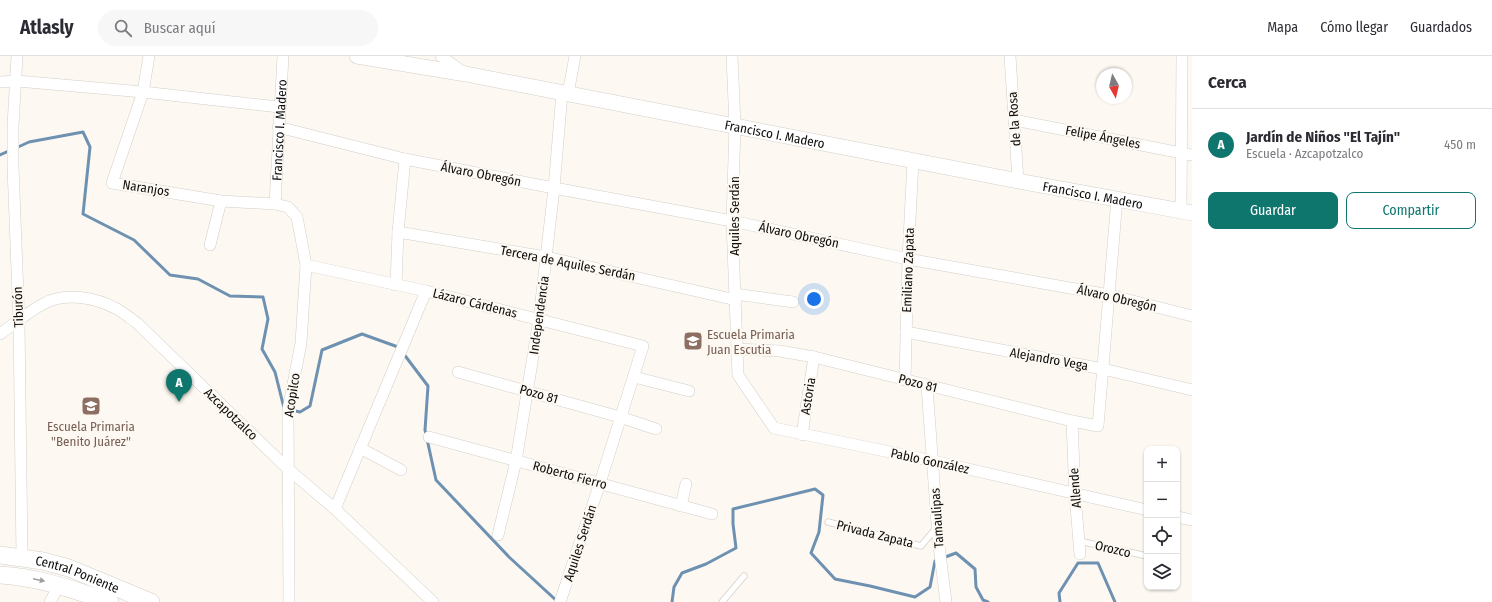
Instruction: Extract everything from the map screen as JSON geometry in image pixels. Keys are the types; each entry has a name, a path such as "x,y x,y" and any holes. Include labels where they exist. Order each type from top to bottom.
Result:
{"main road":[{"name":"Central Poniente","path":"0,556 22,557 69,568 151,602"},
{"name":"Central Poniente","path":"0,575 34,579 59,585 110,602"}],"street":[{"name":"Tiburón","path":"17,56 17,81 13,126 19,321 22,557"},
{"name":"Naranjos","path":"149,56 143,92 112,183 221,200 274,204"},
{"name":"Francisco I. Madero","path":"274,204 283,56"},
{"name":"Francisco I. Madero","path":"358,56 466,74 913,161 1187,212"},
{"path":"441,56 466,74"},
{"name":"Independencia","path":"498,535 516,461 528,391 539,319 565,93 575,56"},
{"name":"Aquiles Serdán","path":"732,56 735,126 732,221 738,375"},
{"name":"de la Rosa","path":"1010,56 1018,181"},
{"path":"1182,56 1187,154 1187,212"},
{"path":"0,82 17,81 143,92 279,107"},
{"name":"Felipe Ángeles","path":"1014,120 1187,154"},
{"name":"Álvaro Obregón","path":"278,127 405,159 732,221 908,259 1109,295 1192,316"},
{"path":"396,285 398,232 405,159"},
{"name":"Emiliano Zapata","path":"906,380 908,259 913,161"},
{"path":"1103,369 1117,199"},
{"path":"210,245 221,200"},
{"name":"Acopilco","path":"274,204 288,207 297,217 306,265 301,343 288,410 289,602"},
{"name":"Tercera de Aquiles Serdán","path":"398,232 546,257 736,297 793,302"},
{"name":"Lázaro Cárdenas","path":"306,265 426,291 643,346"},
{"path":"335,509 426,291"},
{"name":"Azcapotzalco","path":"0,334 42,304 53,299 65,297 88,299 116,308 137,323 288,469 335,509 433,602"},
{"name":"Alejandro Vega","path":"906,332 1103,369 1192,390"},
{"name":"Aquiles Serdán","path":"561,600 643,346"},
{"name":"Pozo 81","path":"737,349 780,351 814,358 1098,426 1103,369"},
{"name":"Astoria","path":"802,435 814,358"},
{"name":"Pozo 81","path":"458,372 620,417 656,429"},
{"name":"Pablo González","path":"738,375 774,428 933,461 1075,495 1144,509"},
{"path":"634,377 689,391"},
{"name":"Tamaulipas","path":"927,386 937,527 945,597"},
{"name":"Allende","path":"1072,421 1075,495 1080,554"},
{"name":"Roberto Fierro","path":"429,437 712,514"},
{"path":"360,448 401,470"},
{"path":"681,506 686,484"},
{"path":"1180,518 1192,520"},
{"path":"50,602 59,585"}],"lane":[{"name":"Privada Zapata","path":"828,522 921,546 937,527"},
{"name":"Orozco","path":"1079,541 1144,555"},
{"path":"722,602 744,576"}],"waterway":[{"path":"16,148 29,142 83,132 90,147 83,214 134,240 170,275 198,279 230,296 263,297 268,319 262,349 275,372 284,408"},
{"path":"0,155 11,150"},
{"path":"291,410 300,412 310,406 322,350 362,334 400,348"},
{"path":"403,353 428,386 425,430 436,480 509,557 557,601"},
{"path":"672,602 674,587 682,573 706,564 736,548 733,509 815,489 823,495 819,532 811,553 835,579 915,597 930,587 935,561 956,553 975,569 976,587 983,600 988,602"},
{"path":"1060,602 1059,593 1078,563 1098,563 1115,602"}],"place":[{"name":"Escuela Primaria Juan Escutia","path":"693,341"},
{"name":"Jardín de Niños \"El Tajín\"","path":"179,402"},
{"name":"Escuela Primaria \"Benito Juárez\"","path":"91,406"}]}
